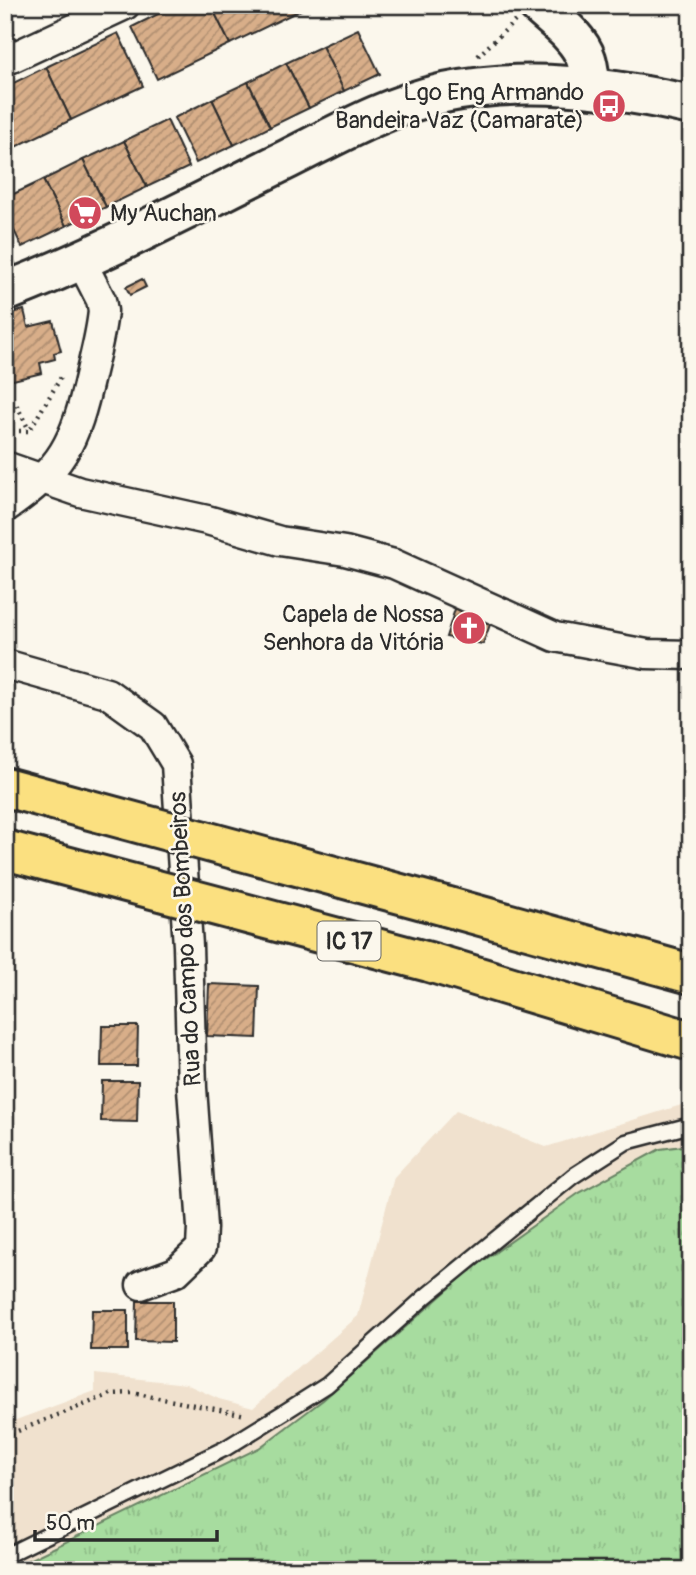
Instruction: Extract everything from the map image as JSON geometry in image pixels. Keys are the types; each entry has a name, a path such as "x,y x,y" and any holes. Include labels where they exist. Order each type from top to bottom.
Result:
{"highway":[{"name":"IC 17","path":"5,787 691,974"},
{"name":"IC 17","path":"5,850 429,962 691,1041"}],"street":[{"path":"5,61 125,5"},
{"path":"542,11 583,51 591,87"},
{"path":"5,292 80,259 377,116 417,100 503,85 591,87 653,96 691,105"},
{"path":"5,509 43,479 69,446 80,420 102,326 101,300 80,259"},
{"path":"5,466 80,492 207,520 279,541 345,551 394,564 555,637 647,654 691,655"},
{"name":"Rua do Campo dos Bombeiros","path":"5,664 107,693 153,726 176,764 188,946 192,1088 202,1227 201,1248 176,1272 141,1285"}],"lane":[{"path":"5,1556 226,1448 271,1421 327,1385 426,1296 573,1176 626,1142 691,1125"}],"path":[{"path":"473,61 542,11"},
{"path":"5,405 15,402 29,431"},
{"path":"29,431 41,411"},
{"path":"5,431 29,431"},
{"path":"5,1436 111,1394 132,1392 271,1421"}],"shaded area":[{"path":"691,1102 691,1570 5,1570 5,1424 95,1391 95,1374 186,1384 219,1399 253,1408 358,1316 394,1177 456,1111 546,1147"}],"green space":[{"path":"691,1145 691,1570 8,1570 259,1448 323,1400 469,1271 579,1193 660,1149"}],"building":[{"path":"176,5 211,5 230,44 157,79 132,27"},
{"path":"211,5 308,5 309,6 230,44"},
{"path":"358,29 380,74 344,91 322,46"},
{"path":"118,33 143,86 71,120 46,67"},
{"path":"322,46 344,91 309,108 286,63"},
{"path":"286,63 309,108 270,127 248,82"},
{"path":"46,67 71,120 5,152 5,87"},
{"path":"248,82 270,127 234,145 212,99"},
{"path":"212,99 234,145 196,163 174,118"},
{"path":"167,120 189,167 147,187 124,141"},
{"path":"124,141 147,187 106,207 83,160"},
{"path":"83,160 106,207 66,226 43,180"},
{"path":"43,180 66,226 22,247 5,212 5,198"},
{"path":"5,229 15,264 5,267"},
{"path":"142,279 146,287 130,295 126,287"},
{"path":"24,310 28,327 53,321 61,351 54,353 55,359 40,363 42,373 5,382 5,315"},
{"name":"Capela de Nossa Senhora da Vitória","path":"457,603 492,619 483,644 446,637"},
{"path":"209,984 259,986 257,1038 207,1036"},
{"path":"102,1026 138,1026 137,1066 101,1066"},
{"path":"102,1081 138,1081 137,1122 101,1121"},
{"path":"137,1301 173,1301 173,1342 136,1341"},
{"path":"92,1310 128,1310 128,1350 91,1350"}],"place":[{"name":"Lgo Eng Armando Bandeira Vaz (Camarate)","path":"609,106"},
{"name":"My Auchan","path":"85,213"},
{"name":"Capela de Nossa Senhora da Vitória","path":"469,628"}]}
